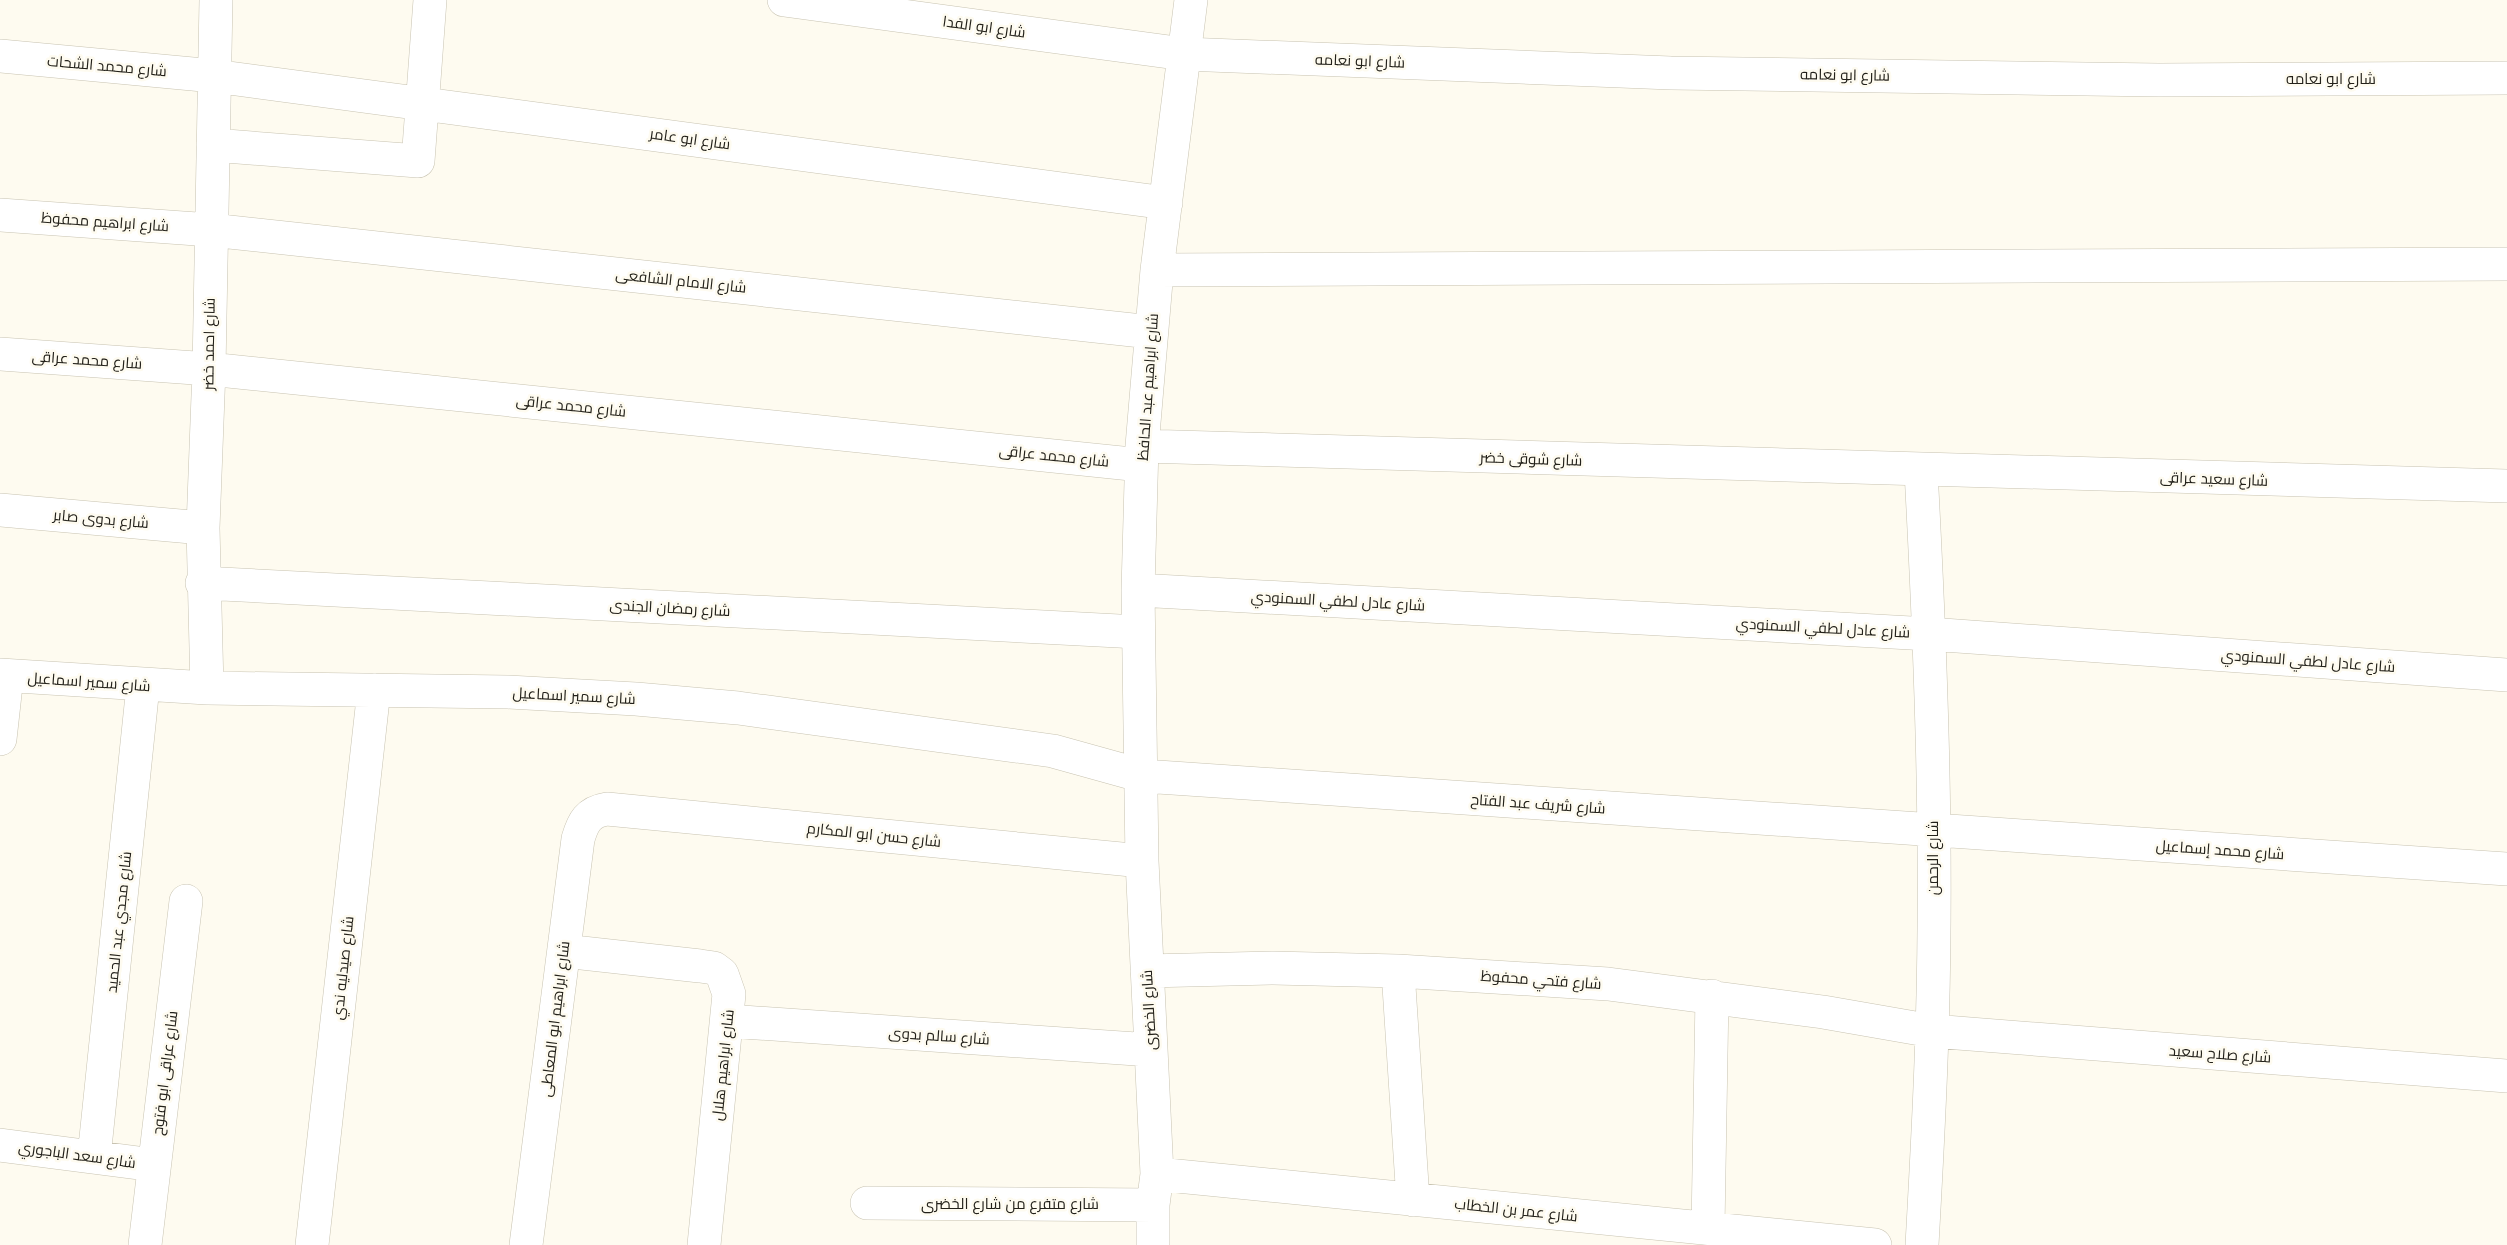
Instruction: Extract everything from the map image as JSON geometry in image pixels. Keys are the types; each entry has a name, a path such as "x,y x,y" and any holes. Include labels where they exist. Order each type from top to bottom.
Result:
{"street":[{"name":"شارع احمد خضر","path":"207,688 202,528 209,369 216,0"},
{"path":"213,145 418,161 430,0"},
{"name":"شارع ابو الفدا","path":"784,0 1184,54"},
{"name":"شارع ابراهيم عبد الحافظ","path":"1143,776 1138,632 1142,456 1157,270 1191,0"},
{"name":"شارع ابو نعامه","path":"1184,54 1695,73 2158,80 2507,78"},
{"name":"شارع محمد الشحات","path":"0,56 214,76"},
{"name":"شارع ابو عامر","path":"214,76 1166,203"},
{"name":"شارع ابراهيم محفوظ","path":"0,215 211,230"},
{"name":"شارع الامام الشافعى","path":"211,230 1151,333"},
{"path":"1157,270 2507,264"},
{"name":"شارع محمد عراقى","path":"0,354 209,369 1142,456"},
{"name":"شارع شوقى خضر","path":"1142,456 1921,471"},
{"name":"شارع سعيد عراقى","path":"1921,471 2507,486"},
{"name":"شارع الرحمن","path":"1921,471 1929,634 1934,832 1932,1031 1922,1245"},
{"name":"شارع بدوى صابر","path":"0,510 202,528"},
{"name":"شارع رمضان الجندى","path":"202,583 1138,632"},
{"name":"شارع عادل لطفي السمنودي","path":"1138,590 1929,634 2507,675"},
{"path":"0,739 3,676"},
{"name":"شارع سمير اسماعيل","path":"3,676 143,686 508,692 738,708 1053,751 1143,776"},
{"name":"شارع مجدي عبد الحميد","path":"94,1157 143,686"},
{"name":"شارع صيدليه ندي","path":"312,1245 374,690"},
{"name":"شارع شريف عبد الفتاح","path":"1143,776 1934,832"},
{"name":"شارع الخضرى","path":"1143,776 1142,861 1155,1190 1153,1245"},
{"name":"شارع حسن ابو المكارم","path":"607,809 1142,861"},
{"name":"شارع ابراهيم ابو المعاطى","path":"526,1245 582,825 589,815 607,809"},
{"name":"شارع محمد إسماعيل","path":"1934,832 2507,869"},
{"name":"شارع عراقى ابو فتوح","path":"145,1245 186,901"},
{"name":"شارع ابراهيم هلال","path":"564,951 714,968 727,982 728,1021 704,1245"},
{"name":"شارع فتحي محفوظ","path":"1147,971 1272,968 1398,971 1608,984 1712,996 1932,1031"},
{"path":"1398,971 1413,1200"},
{"path":"1708,1228 1712,996"},
{"name":"شارع سالم بدوى","path":"728,1021 1151,1050"},
{"name":"شارع صلاح سعيد","path":"1932,1031 2507,1076"},
{"name":"شارع سعد الباجوري","path":"0,1145 154,1165"},
{"name":"شارع عمر بن الخطاب","path":"1155,1190 1413,1200 1875,1245"},
{"name":"شارع متفرع من شارع الخضرى","path":"867,1203 1155,1190"}]}
